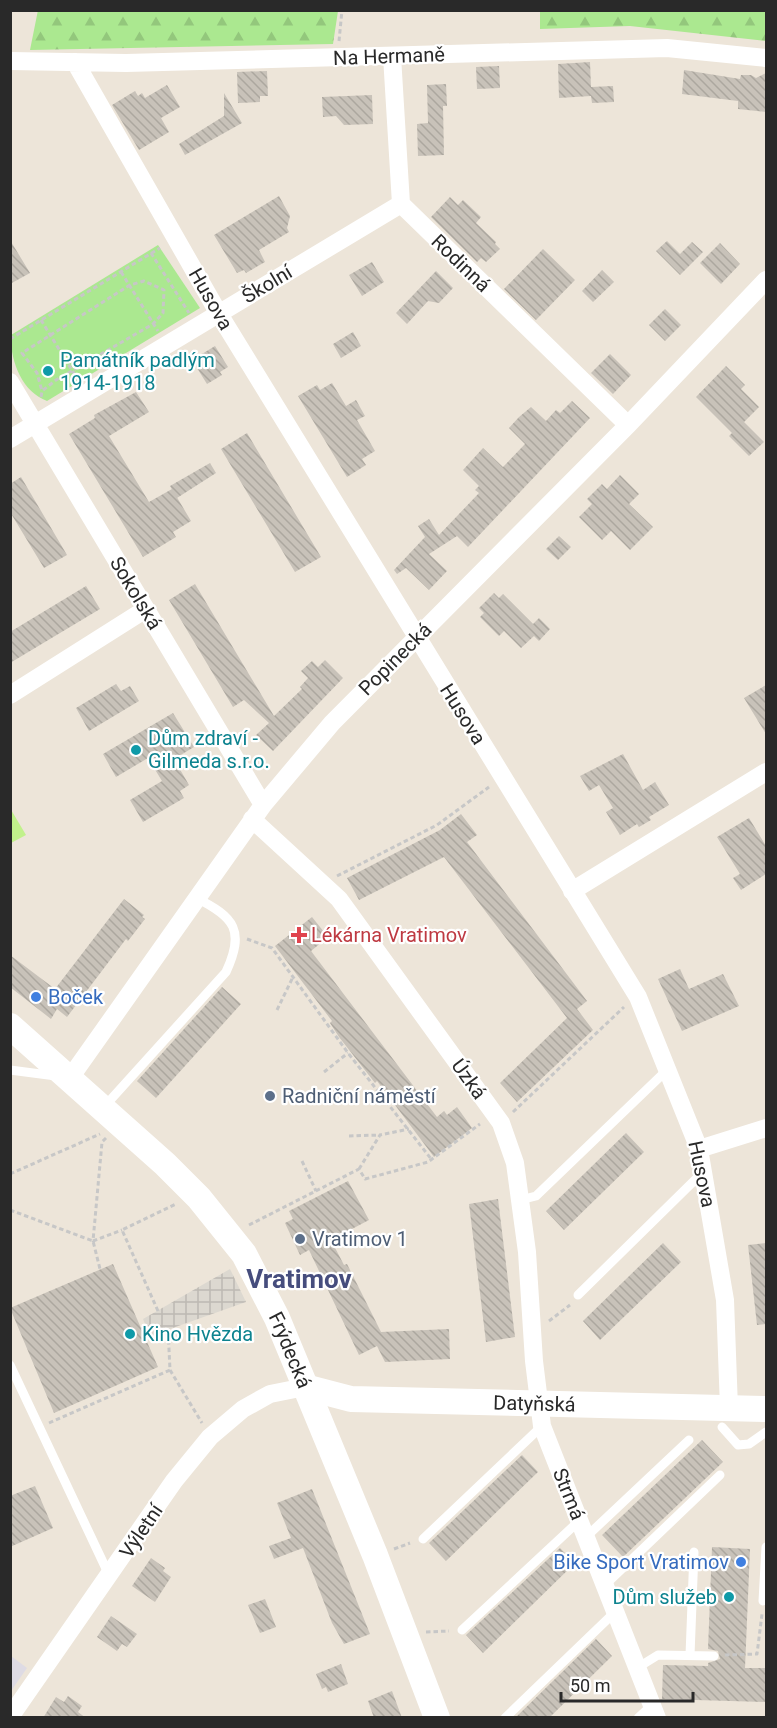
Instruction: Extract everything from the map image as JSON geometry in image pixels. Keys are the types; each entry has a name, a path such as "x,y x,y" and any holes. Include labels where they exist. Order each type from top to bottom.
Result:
{"main road":[{"name":"Frýdecká","path":"10,1026 196,1194 244,1254 277,1318 375,1555 437,1718"},
{"name":"Datyňská","path":"305,1387 351,1399 540,1415 725,1418 766,1409"}],"street":[{"name":"Na Hermaně","path":"10,61 337,58 667,48 766,58"},
{"path":"392,56 401,204"},
{"name":"Husova","path":"75,62 219,314 638,997 699,1149 725,1300 725,1418"},
{"name":"Školní","path":"10,439 401,204"},
{"name":"Rodinná","path":"401,204 628,424"},
{"name":"Popinecká","path":"70,1078 257,812 332,723 628,424 766,280"},
{"name":"Sokolská","path":"10,382 146,609 257,812"},
{"path":"10,694 146,609"},
{"path":"572,891 766,772"},
{"name":"Úzká","path":"257,812 322,884 339,899 497,1118 515,1163 540,1415"},
{"path":"699,1149 766,1128"},
{"name":"Výletní","path":"10,1718 110,1577 174,1481 210,1437 255,1401 270,1394 305,1387"},
{"name":"Strmá","path":"540,1415 654,1711"}],"lane":[{"path":"112,1116 226,972 236,951 236,935 231,920 219,909 196,898"},
{"path":"10,1070 70,1078"},
{"path":"520,1200 536,1196 668,1070"},
{"path":"578,1295 703,1172"},
{"path":"10,1365 110,1577"},
{"path":"423,1539 540,1415"},
{"path":"725,1418 738,1444 749,1444 766,1432"},
{"path":"462,1630 689,1440"},
{"path":"605,1586 720,1475"},
{"path":"763,1601 766,1547"},
{"path":"690,1655 694,1552"},
{"path":"505,1718 615,1612"},
{"path":"638,1668 658,1655 714,1656"},
{"path":"638,1718 654,1711"}],"path":[{"path":"337,58 342,10"},
{"path":"10,339 176,238"},
{"path":"151,253 191,316"},
{"path":"121,272 160,335"},
{"path":"40,402 42,390 37,373 22,353 130,285 144,281 164,290"},
{"path":"164,290 171,286"},
{"path":"42,390 72,370 153,324 163,313 164,290"},
{"path":"41,320 81,383"},
{"path":"322,884 437,825 502,777"},
{"path":"236,935 272,948 348,1053 432,1160"},
{"path":"277,1010 293,977"},
{"path":"359,1169 365,1179 432,1160 497,1118 638,997"},
{"path":"324,1072 348,1053"},
{"path":"10,1174 112,1116"},
{"path":"100,1269 93,1241 102,1142 112,1116"},
{"path":"349,1136 380,1135 409,1129"},
{"path":"229,1235 359,1169 380,1135"},
{"path":"302,1161 316,1191"},
{"path":"10,1210 93,1241 122,1230 196,1194"},
{"path":"122,1230 158,1311"},
{"path":"533,1332 565,1311 578,1295"},
{"path":"141,1329 146,1327"},
{"path":"168,1329 170,1370 210,1437"},
{"path":"39,1427 170,1370"},
{"path":"375,1555 423,1539"},
{"path":"714,1656 757,1654 763,1601"},
{"path":"406,1633 462,1630"}],"shaded area":[{"path":"230,1269 246,1302 150,1336 143,1319"},
{"path":"11,1656 27,1668 11,1691"}],"green space":[{"path":"38,10 338,11 333,44 30,50"},
{"path":"540,11 766,11 766,41 630,26 540,29"},
{"path":"158,245 200,308 47,401 38,397 24,383 15,365 11,335"},
{"path":"10,808 26,835 11,843 10,843"}],"building":[{"path":"590,62 591,87 613,86 614,102 592,103 591,96 559,98 558,64"},
{"path":"499,66 500,88 477,89 476,67"},
{"path":"684,70 740,79 741,75 751,75 756,78 766,73 766,112 738,109 738,101 682,94"},
{"path":"267,71 268,96 260,96 260,102 238,103 237,72"},
{"path":"446,84 447,106 443,106 444,155 418,156 417,124 428,123 427,85"},
{"path":"167,85 180,107 161,118 169,132 139,150 112,105 135,91 138,96 142,93 145,98"},
{"path":"224,93 242,123 185,155 179,144 224,116"},
{"path":"372,95 373,124 344,125 336,116 323,117 322,97"},
{"path":"279,196 290,216 287,228 289,232 259,250 265,262 246,273 244,270 237,273 214,235"},
{"path":"450,197 458,205 463,200 481,217 476,223 496,242 495,244 500,249 486,262 481,258 477,262 431,217"},
{"path":"10,240 30,273 10,284"},
{"path":"667,241 680,254 692,242 703,252 680,275 656,251"},
{"path":"720,243 740,264 721,284 700,263"},
{"path":"543,249 575,280 536,320 504,289"},
{"path":"372,262 384,282 362,296 349,275"},
{"path":"602,270 614,282 593,302 582,291"},
{"path":"436,271 453,288 439,303 428,301 407,324 396,313"},
{"path":"665,309 681,325 665,341 649,325"},
{"path":"353,332 361,346 341,358 333,344"},
{"path":"215,346 228,367 220,372 222,375 207,384 192,360"},
{"path":"610,354 631,375 613,394 591,373"},
{"path":"726,366 745,385 741,389 759,407 744,422 764,442 749,456 729,436 732,433 696,397"},
{"path":"332,383 346,406 356,400 365,416 357,420 375,451 362,459 366,465 347,477 298,396 317,385 320,390"},
{"path":"136,392 149,412 109,436 149,502 172,489 191,521 173,532 176,537 143,557 69,434 95,418 94,415"},
{"path":"572,401 590,418 468,547 457,536 429,554 447,571 429,590 406,568 397,574 394,570 425,537 418,526 429,519 439,535 479,493 475,490 479,486 463,470 483,448 503,467 525,444 509,428 519,417 531,407 546,421 556,410 560,413"},
{"path":"247,433 321,557 295,572 221,449"},
{"path":"210,463 216,473 177,498 170,486"},
{"path":"620,475 639,494 629,504 653,527 630,550 611,531 602,540 579,517 592,504 587,499 602,484 607,489"},
{"path":"21,477 67,555 44,568 10,512 10,484"},
{"path":"559,536 571,547 558,560 546,549"},
{"path":"195,584 274,716 302,689 300,687 308,678 301,671 312,661 318,667 325,660 343,678 273,751 256,735 269,723 244,700 233,707 169,600"},
{"path":"86,586 100,609 10,663 10,632"},
{"path":"494,593 499,598 503,594 533,624 539,618 550,629 539,641 534,636 521,648 504,631 499,636 480,617 484,613 479,608"},
{"path":"116,684 121,691 130,686 139,701 89,731 76,708"},
{"path":"766,685 766,734 744,698"},
{"name":"Dům zdraví - Gilmeda s.r.o.","path":"173,713 194,747 174,759 189,785 180,791 184,798 143,822 130,800 162,781 148,758 116,777 103,754"},
{"path":"623,754 643,790 655,782 669,805 649,817 651,820 639,827 637,824 620,835 606,812 613,808 599,785 589,791 580,776"},
{"path":"461,814 477,835 467,842 587,1001 577,1009 593,1030 517,1102 500,1083 567,1018 444,857 359,900 347,878 440,830"},
{"path":"749,818 766,846 766,874 741,890 733,878 740,874 717,837"},
{"path":"124,899 144,915 142,917 145,919 128,941 126,939 67,1017 57,1009 51,1019 10,987 10,955 55,989"},
{"path":"312,917 328,937 311,951 437,1117 444,1111 447,1115 457,1107 472,1128 434,1157 377,1081 375,1083 339,1037 330,1023 332,1021 275,946"},
{"path":"680,969 689,989 723,974 739,1006 682,1031 658,979"},
{"path":"222,987 241,1004 156,1098 137,1081"},
{"path":"626,1133 644,1152 564,1230 546,1211"},
{"path":"348,1181 369,1220 331,1240 344,1265 347,1264 381,1332 449,1329 450,1359 385,1362 377,1346 359,1355 309,1250 300,1255 285,1223 293,1219 289,1211"},
{"path":"498,1199 515,1337 486,1342 469,1204"},
{"path":"663,1243 681,1262 600,1340 583,1321"},
{"path":"766,1243 766,1324 757,1325 748,1245"},
{"path":"113,1264 158,1367 54,1413 10,1308"},
{"path":"702,1440 723,1462 623,1557 602,1535"},
{"path":"522,1455 538,1472 446,1561 429,1543"},
{"path":"35,1486 53,1528 10,1547 10,1496"},
{"path":"312,1489 370,1634 344,1644 332,1623 303,1548 274,1559 269,1546 291,1538 277,1503"},
{"path":"712,1547 750,1549 745,1668 766,1668 766,1702 662,1699 663,1665 708,1666 708,1663 720,1659 718,1651 708,1649"},
{"path":"560,1548 575,1563 483,1653 466,1635"},
{"path":"151,1558 165,1568 163,1571 171,1577 155,1602 132,1586"},
{"path":"265,1599 276,1627 260,1633 248,1605"},
{"path":"111,1616 137,1634 127,1647 122,1644 117,1651 97,1637"},
{"path":"596,1639 612,1656 549,1718 515,1718"},
{"path":"341,1664 348,1684 328,1692 326,1687 322,1689 316,1674"},
{"path":"392,1691 402,1718 374,1718 368,1701"},
{"path":"68,1696 82,1706 78,1712 86,1718 43,1718 56,1697 64,1702"}],"place":[{"name":"Památník padlým 1914-1918","path":"48,371"},
{"name":"Dům zdraví - Gilmeda s.r.o.","path":"136,750"},
{"name":"Lékárna Vratimov","path":"299,935"},
{"name":"Boček","path":"36,997"},
{"name":"Radniční náměstí","path":"270,1096"},
{"name":"Vratimov 1","path":"300,1239"},
{"name":"Kino Hvězda","path":"130,1334"},
{"name":"Bike Sport Vratimov","path":"741,1562"},
{"name":"Dům služeb","path":"729,1597"}],"district":[{"name":"Vratimov","path":"299,1279"}]}
